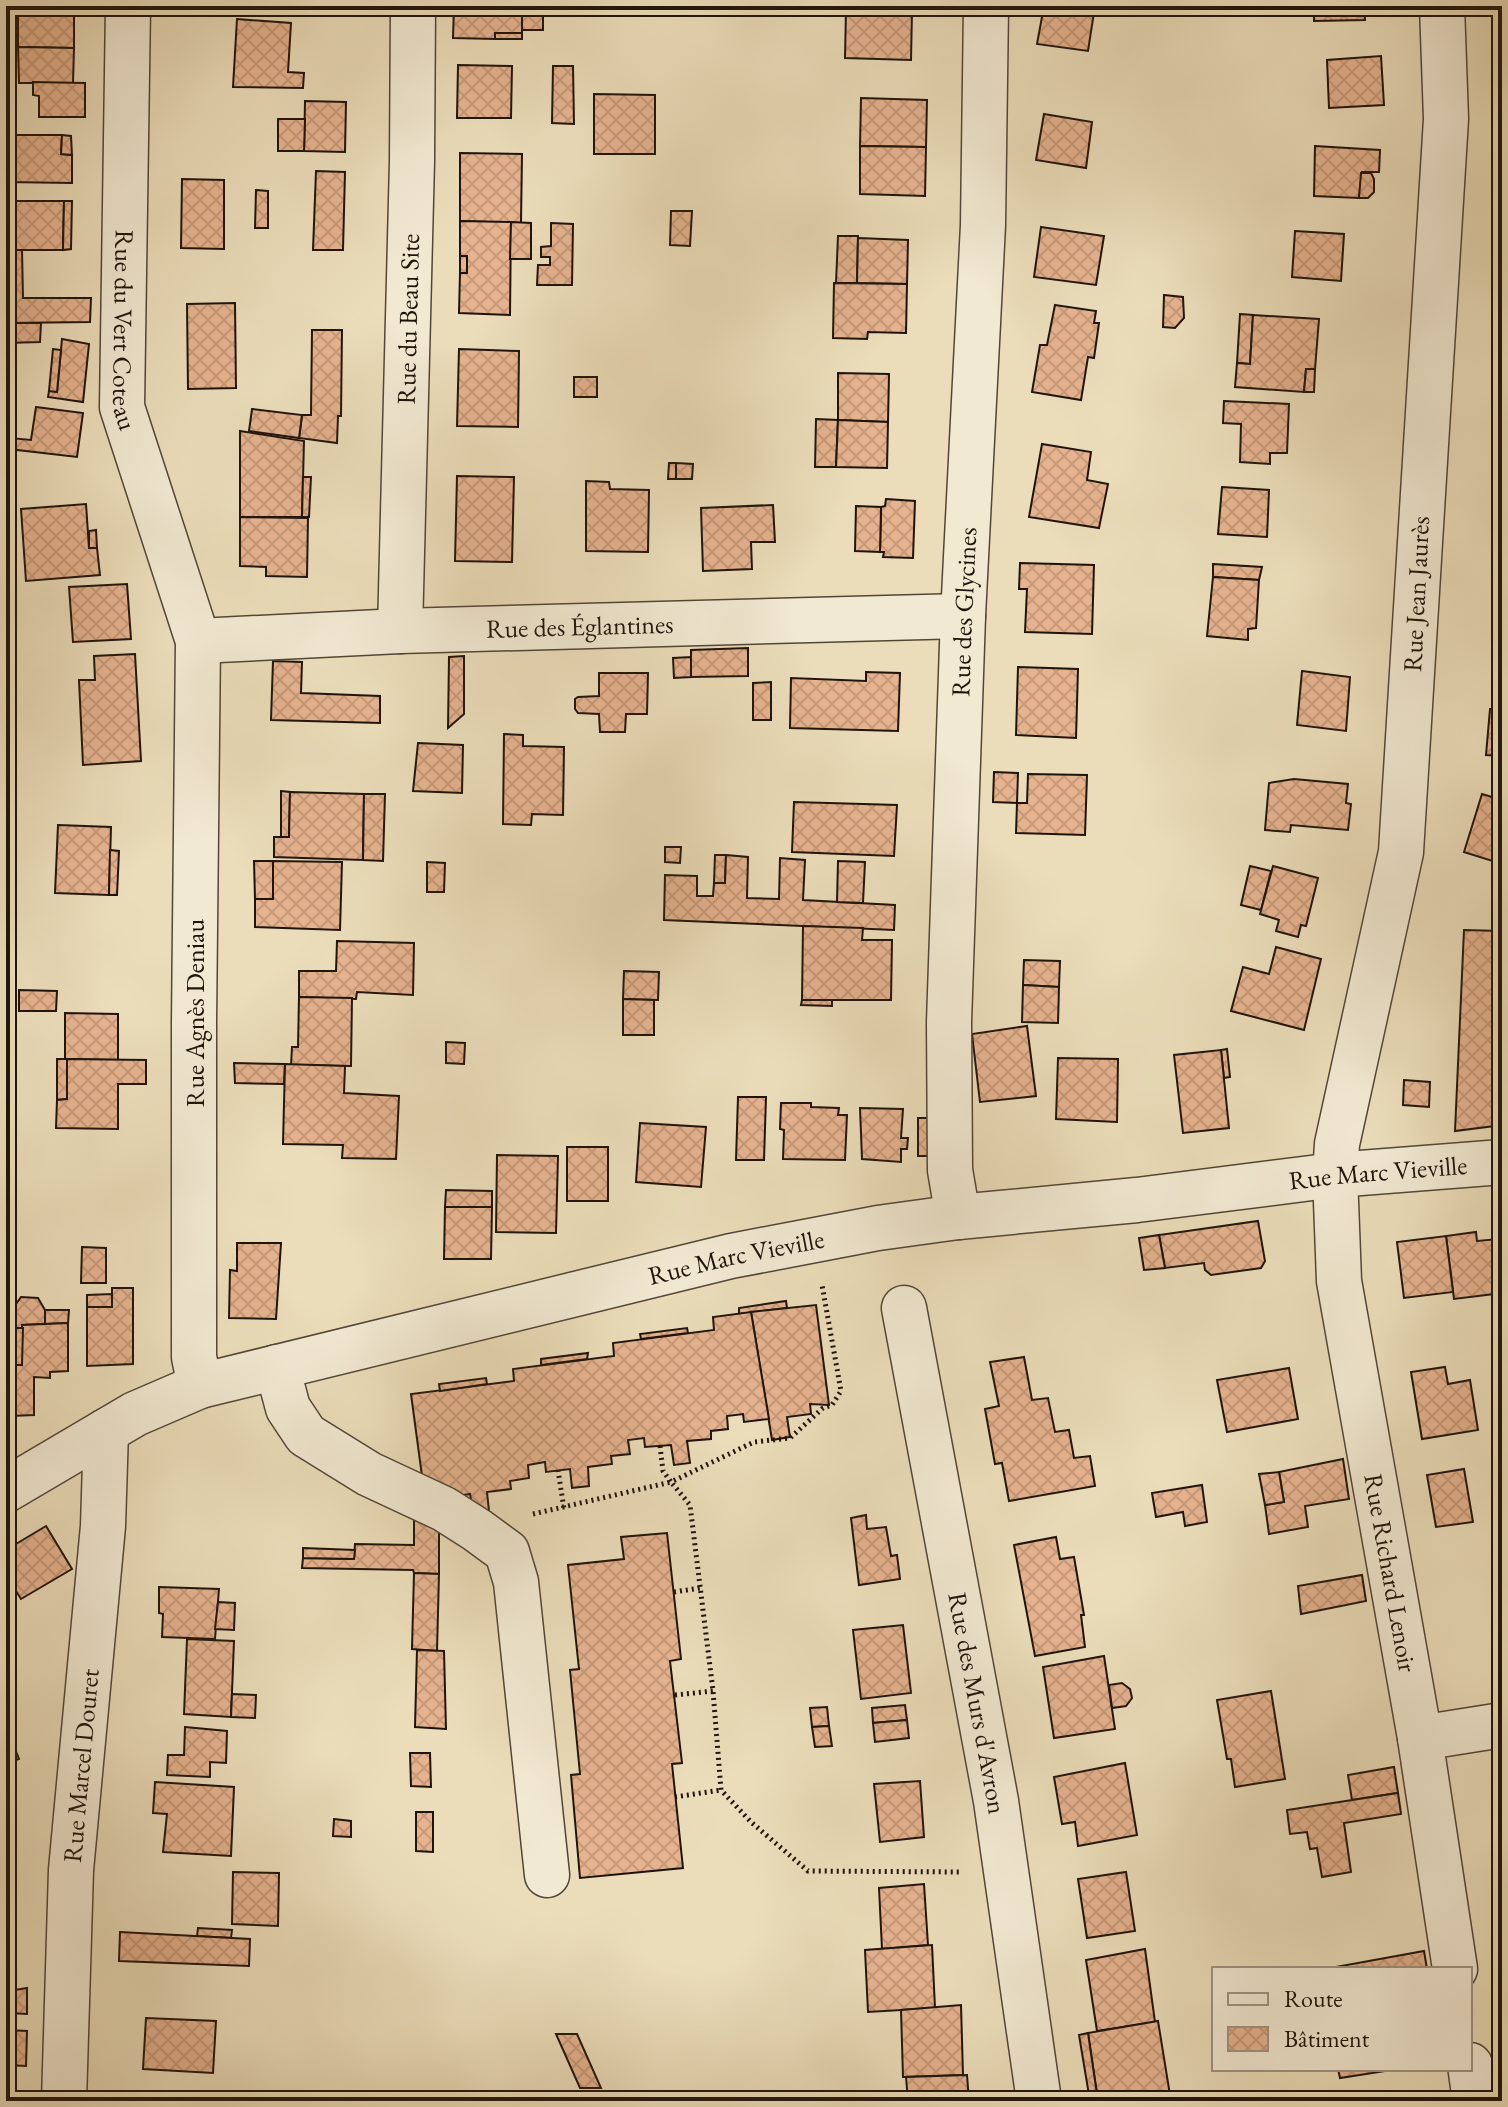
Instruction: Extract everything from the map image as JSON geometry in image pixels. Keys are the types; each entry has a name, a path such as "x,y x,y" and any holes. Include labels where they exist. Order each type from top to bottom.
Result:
{"street":[{"name":"Rue du Vert Coteau","path":"128,6 122,407 198,641"},
{"name":"Rue du Beau Site","path":"400,631 413,6"},
{"name":"Rue des Glycines","path":"958,1217 950,1170 949,1022 963,616 983,225 986,6"},
{"name":"Rue Jean Jaurès","path":"1335,1175 1337,1144 1401,852 1446,119 1442,6"},
{"name":"Rue des Églantines","path":"198,641 400,631 963,616"},
{"name":"Rue Agnès Deniau","path":"198,641 194,1357 200,1386"},
{"name":"Rue Marc Vieville","path":"6,1490 135,1414 200,1386 731,1256 958,1217 1137,1200 1335,1175 1502,1162"},
{"name":"Rue Richard Lenoir","path":"1335,1175 1339,1281 1420,1738 1455,1967"},
{"name":"Rue des Murs d'Avron","path":"904,1308 996,1801 1039,2101"},
{"path":"277,1367 288,1408 306,1435 369,1474 444,1509 507,1552 516,1582 547,1875"},
{"name":"Rue Marcel Douret","path":"64,2101 71,1870 103,1526 106,1431"},
{"path":"1420,1738 1502,1725"},
{"path":"1471,2071 1475,2101"}],"path":[{"path":"477,1530 506,1520 671,1482 754,1442 790,1438 823,1408 832,1405 841,1391 814,1241"},
{"path":"660,1446 663,1471 690,1505 713,1691 721,1790 751,1822 808,1871 1005,1873"},
{"path":"558,1470 564,1509"},
{"path":"674,1592 700,1588"},
{"path":"675,1695 713,1691"},
{"path":"675,1797 721,1790"}],"building":[{"path":"18,6 74,6 74,48 18,47"},
{"path":"264,6 312,6 312,13 263,11"},
{"path":"454,6 522,6 522,33 495,33 495,39 453,38"},
{"path":"522,6 543,6 543,30 522,30"},
{"path":"846,6 912,6 912,11 846,9"},
{"path":"1044,6 1095,6 1088,51 1037,44"},
{"path":"1314,6 1364,6 1365,20 1314,21"},
{"path":"846,9 912,11 911,60 845,58"},
{"path":"237,19 291,23 288,72 304,73 303,88 233,87"},
{"path":"495,33 522,33 522,39 495,39"},
{"path":"18,47 74,48 73,83 19,83"},
{"path":"1381,56 1384,105 1329,108 1327,60"},
{"path":"458,65 512,66 511,118 457,118"},
{"path":"553,66 573,66 574,124 552,123"},
{"path":"33,82 85,83 85,117 39,117 39,96 33,95"},
{"path":"594,94 655,95 655,154 594,154"},
{"path":"861,98 927,100 926,147 860,146"},
{"path":"305,101 346,102 345,152 304,151"},
{"path":"1044,114 1092,122 1086,168 1036,160"},
{"path":"278,119 305,119 304,151 278,151"},
{"path":"6,135 62,135 61,154 72,155 72,183 6,182"},
{"path":"62,135 71,136 72,155 61,154"},
{"path":"860,146 926,147 925,196 860,194"},
{"path":"1315,146 1380,150 1379,172 1362,172 1359,198 1314,196"},
{"path":"460,153 522,154 521,223 460,221"},
{"path":"316,171 345,172 343,250 313,250"},
{"path":"1361,173 1371,173 1374,179 1374,192 1368,198 1359,198"},
{"path":"182,179 224,180 224,249 181,248"},
{"path":"256,190 268,191 268,228 255,228"},
{"path":"6,201 64,201 63,250 6,250"},
{"path":"64,201 72,201 71,249 63,250"},
{"path":"671,211 692,211 690,246 670,245"},
{"path":"460,221 511,222 510,315 459,313 460,273 467,273 467,256 460,256"},
{"path":"511,222 531,223 531,259 510,259"},
{"path":"551,223 573,224 572,285 537,285 538,265 550,265 550,257 541,257 541,247 551,246"},
{"path":"1041,227 1104,236 1096,285 1034,277"},
{"path":"1295,231 1344,234 1341,281 1292,277"},
{"path":"838,236 858,236 857,283 836,283"},
{"path":"858,238 908,240 907,284 857,283"},
{"path":"6,250 22,250 23,298 91,298 90,322 6,323"},
{"path":"460,256 467,256 467,273 460,273"},
{"path":"834,283 907,284 906,333 868,332 867,339 833,338"},
{"path":"1164,295 1183,297 1184,318 1175,328 1163,327"},
{"path":"235,303 236,388 188,389 187,304"},
{"path":"1055,305 1096,311 1094,323 1099,323 1094,358 1088,357 1081,400 1032,392 1040,345 1047,345"},
{"path":"1240,314 1253,315 1250,364 1237,363"},
{"path":"1253,315 1319,319 1315,369 1306,369 1304,392 1235,387 1237,363 1250,364"},
{"path":"6,323 41,323 40,342 6,343"},
{"path":"312,330 342,330 341,416 338,416 337,443 299,438 302,415 311,415"},
{"path":"62,339 89,344 83,402 48,397 49,391 57,392"},
{"path":"53,349 61,350 57,392 49,391"},
{"path":"459,349 519,351 518,427 457,426"},
{"path":"1306,369 1315,369 1314,392 1304,392"},
{"path":"838,373 889,374 888,422 838,420"},
{"path":"574,377 597,377 597,397 574,397"},
{"path":"1224,401 1289,404 1287,453 1270,453 1270,464 1240,462 1241,424 1223,423"},
{"path":"36,407 83,413 77,457 9,449 10,438 31,440"},
{"path":"252,409 302,415 299,438 249,431"},
{"path":"816,419 838,420 836,467 815,467"},
{"path":"838,420 888,422 887,468 836,467"},
{"path":"240,431 304,441 302,517 240,517"},
{"path":"1042,444 1091,452 1087,480 1108,484 1099,528 1029,517"},
{"path":"669,463 676,463 676,479 668,479"},
{"path":"676,463 693,464 692,479 676,479"},
{"path":"457,476 514,477 512,562 455,561"},
{"path":"303,477 311,477 309,517 302,517"},
{"path":"586,481 609,482 610,489 649,490 648,552 586,551"},
{"path":"1222,487 1269,490 1267,537 1218,534"},
{"path":"886,499 915,501 913,558 883,557 884,552 880,552 881,507 885,506"},
{"path":"86,504 89,548 97,548 100,575 26,581 21,509"},
{"path":"773,505 775,542 751,542 752,569 703,571 701,508"},
{"path":"856,506 881,507 880,552 855,551"},
{"path":"240,517 308,518 307,577 266,576 266,567 240,566"},
{"path":"96,530 97,548 89,548 89,531"},
{"path":"1020,563 1094,565 1092,634 1025,632 1027,589 1019,589"},
{"path":"1213,564 1262,567 1259,580 1213,577"},
{"path":"1213,577 1259,580 1256,628 1248,629 1248,640 1207,636"},
{"path":"127,584 131,639 73,642 69,587"},
{"path":"748,648 748,676 691,677 691,650"},
{"path":"135,654 141,761 83,765 79,680 95,680 94,656"},
{"path":"464,656 464,714 448,728 449,657"},
{"path":"691,657 691,677 674,678 673,658"},
{"path":"273,661 302,662 301,693 380,696 380,723 271,720"},
{"path":"1018,667 1078,669 1076,738 1016,735"},
{"path":"1302,671 1350,677 1346,731 1297,725"},
{"path":"866,672 900,673 898,731 790,728 791,678 866,681"},
{"path":"599,673 648,673 647,714 626,714 625,732 600,732 599,714 578,713 575,709 575,699 578,697 599,696"},
{"path":"771,682 771,720 753,720 753,683"},
{"path":"1490,709 1502,710 1502,756 1486,755"},
{"path":"504,734 523,735 523,746 564,747 563,815 532,814 531,825 503,824"},
{"path":"418,743 463,745 462,793 413,791"},
{"path":"994,772 1018,773 1017,803 993,802"},
{"path":"1028,774 1087,775 1085,835 1016,833 1017,803 1027,803"},
{"path":"1294,779 1348,784 1346,803 1351,804 1348,830 1291,825 1290,832 1265,830 1269,783"},
{"path":"281,791 290,792 289,837 281,837"},
{"path":"290,792 364,794 363,860 274,857 274,837 289,837"},
{"path":"364,794 385,794 383,861 363,860"},
{"path":"1482,794 1502,800 1502,864 1464,852"},
{"path":"794,802 897,805 894,856 792,852"},
{"path":"58,825 111,827 109,895 55,893"},
{"path":"665,847 681,847 680,863 665,862"},
{"path":"110,850 119,851 117,895 109,895"},
{"path":"715,855 726,855 725,883 714,883"},
{"path":"726,855 748,857 747,898 779,899 780,858 805,860 803,900 895,905 894,930 664,920 665,875 697,876 697,896 713,896 714,883 725,883"},
{"path":"254,861 273,861 273,899 255,899"},
{"path":"273,861 342,862 340,930 255,927 255,899 273,899"},
{"path":"838,861 865,862 863,903 837,902"},
{"path":"427,862 445,863 444,892 427,892"},
{"path":"1250,866 1271,871 1261,910 1241,905"},
{"path":"1273,866 1318,878 1306,926 1301,925 1298,937 1276,931 1279,920 1260,914"},
{"path":"803,926 863,928 862,940 892,940 891,1000 802,1000"},
{"path":"1464,930 1502,931 1502,1125 1455,1131"},
{"path":"337,941 414,943 413,995 357,992 356,999 299,997 299,971 336,971"},
{"path":"1276,947 1321,959 1304,1030 1231,1011 1243,967 1269,974"},
{"path":"1024,960 1060,961 1059,987 1023,985"},
{"path":"624,971 659,972 658,1000 623,999"},
{"path":"1023,985 1059,987 1058,1023 1022,1022"},
{"path":"19,990 57,991 56,1011 19,1011"},
{"path":"299,997 352,998 351,1066 291,1065 292,1047 298,1047"},
{"path":"623,999 654,1000 654,1035 623,1035"},
{"path":"802,1000 832,1000 832,1006 801,1005"},
{"path":"65,1013 118,1014 118,1060 65,1059"},
{"path":"1027,1026 1036,1096 980,1102 972,1034"},
{"path":"446,1042 465,1043 464,1064 446,1063"},
{"path":"1227,1049 1230,1077 1224,1078 1221,1050"},
{"path":"1221,1050 1229,1128 1183,1133 1174,1055"},
{"path":"1058,1058 1118,1059 1117,1122 1056,1119"},
{"path":"57,1059 67,1059 67,1099 57,1100"},
{"path":"67,1059 146,1060 146,1084 118,1084 118,1129 56,1128 57,1100 67,1099"},
{"path":"234,1063 285,1064 284,1084 235,1083"},
{"path":"285,1064 345,1066 344,1093 399,1096 396,1159 342,1158 343,1145 283,1144"},
{"path":"1404,1080 1430,1082 1429,1107 1403,1105"},
{"path":"738,1097 766,1097 764,1160 736,1160"},
{"path":"781,1103 811,1103 811,1107 839,1108 838,1115 847,1115 845,1160 783,1159"},
{"path":"860,1108 903,1109 901,1138 908,1138 907,1149 901,1149 901,1162 862,1159"},
{"path":"918,1118 931,1118 931,1156 918,1156"},
{"path":"640,1123 706,1127 701,1187 636,1182"},
{"path":"567,1147 608,1147 608,1201 567,1201"},
{"path":"497,1155 558,1156 556,1233 496,1232"},
{"path":"446,1190 492,1191 492,1207 445,1207"},
{"path":"445,1207 492,1207 491,1259 444,1259"},
{"path":"1258,1221 1265,1261 1261,1268 1211,1275 1205,1270 1204,1263 1165,1268 1159,1235"},
{"path":"1476,1232 1477,1241 1499,1239 1502,1293 1454,1299 1446,1236"},
{"path":"1159,1235 1165,1268 1144,1270 1139,1238"},
{"path":"1446,1236 1453,1292 1404,1298 1397,1242"},
{"path":"237,1243 281,1243 276,1319 229,1318 230,1270 237,1271"},
{"path":"82,1247 106,1248 106,1283 81,1283"},
{"path":"112,1288 133,1288 133,1364 87,1366 87,1307 112,1307"},
{"path":"112,1294 112,1307 87,1307 87,1295"},
{"path":"21,1297 38,1298 45,1310 45,1324 11,1328 11,1311"},
{"path":"786,1301 787,1308 739,1314 739,1308"},
{"path":"816,1305 829,1405 810,1404 811,1414 787,1417 790,1437 772,1440 751,1312"},
{"path":"45,1310 69,1310 68,1323 45,1324"},
{"path":"751,1312 769,1419 744,1422 743,1414 727,1416 728,1429 711,1431 711,1439 687,1441 690,1463 674,1465 671,1445 645,1447 644,1438 628,1440 630,1454 611,1456 612,1464 588,1467 589,1486 572,1488 570,1469 546,1472 545,1462 528,1465 529,1478 510,1481 511,1489 487,1492 489,1511 473,1512 470,1494 445,1498 424,1491 411,1394 514,1381 513,1369 614,1356 613,1343 714,1330 713,1317"},
{"path":"68,1323 68,1371 50,1372 50,1378 34,1377 34,1415 11,1416 10,1365 22,1365 22,1325"},
{"path":"10,1328 23,1328 22,1365 10,1365"},
{"path":"687,1328 688,1333 641,1339 640,1334"},
{"path":"588,1353 587,1359 541,1365 541,1359"},
{"path":"1024,1357 1032,1400 1048,1398 1055,1432 1069,1430 1074,1458 1090,1456 1095,1486 1009,1501 1002,1463 995,1464 985,1409 999,1406 990,1362"},
{"path":"1445,1367 1448,1384 1470,1380 1478,1430 1422,1439 1411,1372"},
{"path":"1289,1368 1298,1419 1227,1432 1217,1380"},
{"path":"486,1378 487,1384 440,1391 439,1384"},
{"path":"1343,1459 1349,1499 1305,1506 1308,1527 1269,1534 1265,1505 1284,1502 1279,1472"},
{"path":"1464,1469 1473,1522 1436,1527 1427,1475"},
{"path":"1279,1472 1284,1502 1265,1505 1259,1474"},
{"path":"1202,1485 1207,1522 1185,1526 1183,1512 1156,1517 1152,1493"},
{"path":"866,1515 867,1529 886,1527 891,1556 897,1555 900,1579 859,1585 851,1518"},
{"path":"414,1519 439,1520 439,1574 414,1573 413,1570 302,1568 303,1558 354,1559 355,1544 414,1545"},
{"path":"46,1526 72,1569 21,1599 6,1575 6,1550"},
{"path":"667,1533 681,1659 670,1661 682,1763 672,1764 683,1868 580,1878 571,1775 580,1774 570,1670 579,1669 568,1565 624,1559 621,1537"},
{"path":"1056,1537 1060,1559 1074,1557 1084,1615 1081,1615 1085,1647 1035,1656 1014,1545"},
{"path":"303,1548 355,1550 354,1559 303,1558"},
{"path":"414,1573 439,1574 437,1651 412,1649"},
{"path":"1362,1575 1366,1601 1301,1614 1298,1586"},
{"path":"159,1587 219,1589 215,1639 162,1637"},
{"path":"218,1602 235,1603 234,1630 215,1629"},
{"path":"903,1625 911,1693 861,1699 853,1630"},
{"path":"187,1639 234,1641 231,1717 184,1714"},
{"path":"417,1650 444,1651 446,1729 415,1727"},
{"path":"1104,1656 1115,1729 1054,1738 1043,1667"},
{"path":"1122,1683 1130,1689 1132,1698 1126,1706 1112,1708 1109,1685"},
{"path":"1271,1691 1285,1779 1235,1787 1217,1700"},
{"path":"232,1694 256,1695 255,1718 231,1717"},
{"path":"905,1705 907,1720 873,1723 872,1708"},
{"path":"827,1707 829,1726 812,1727 810,1708"},
{"path":"907,1720 909,1738 875,1742 873,1723"},
{"path":"6,1726 19,1759 6,1764"},
{"path":"829,1726 832,1746 815,1747 812,1727"},
{"path":"185,1727 227,1731 226,1763 210,1762 210,1777 167,1775 168,1755 184,1755"},
{"path":"410,1753 430,1753 431,1787 411,1786"},
{"path":"1125,1763 1137,1835 1078,1846 1075,1822 1062,1824 1054,1777"},
{"path":"1394,1767 1398,1793 1352,1800 1348,1775"},
{"path":"920,1781 924,1837 880,1842 874,1784"},
{"path":"155,1782 234,1787 231,1856 163,1852 167,1814 153,1813"},
{"path":"1398,1793 1401,1814 1344,1823 1351,1872 1322,1877 1317,1848 1310,1849 1307,1832 1290,1834 1287,1810"},
{"path":"416,1812 433,1812 433,1852 416,1851"},
{"path":"334,1819 351,1821 351,1837 333,1836"},
{"path":"233,1872 279,1873 278,1926 232,1924"},
{"path":"1126,1872 1135,1931 1087,1938 1078,1879"},
{"path":"924,1884 928,1945 882,1949 879,1888"},
{"path":"198,1928 232,1930 231,1938 197,1936"},
{"path":"120,1932 250,1939 249,1966 119,1961"},
{"path":"932,1945 935,2008 868,2012 865,1950"},
{"path":"1145,1949 1155,2022 1097,2031 1086,1960"},
{"path":"1424,1951 1427,1967 1336,1967"},
{"path":"27,1988 27,2014 8,2013 8,1991"},
{"path":"961,2005 963,2075 903,2077 901,2010"},
{"path":"146,2018 216,2021 213,2073 143,2069"},
{"path":"1158,2021 1170,2095 1131,2101 1098,2101 1088,2033"},
{"path":"6,2030 27,2031 26,2066 6,2065"},
{"path":"1088,2033 1098,2101 1090,2101 1079,2035"},
{"path":"556,2034 577,2034 601,2088 580,2088"},
{"path":"1338,2071 1386,2071 1340,2078"},
{"path":"967,2075 969,2101 908,2101 906,2077"}]}
